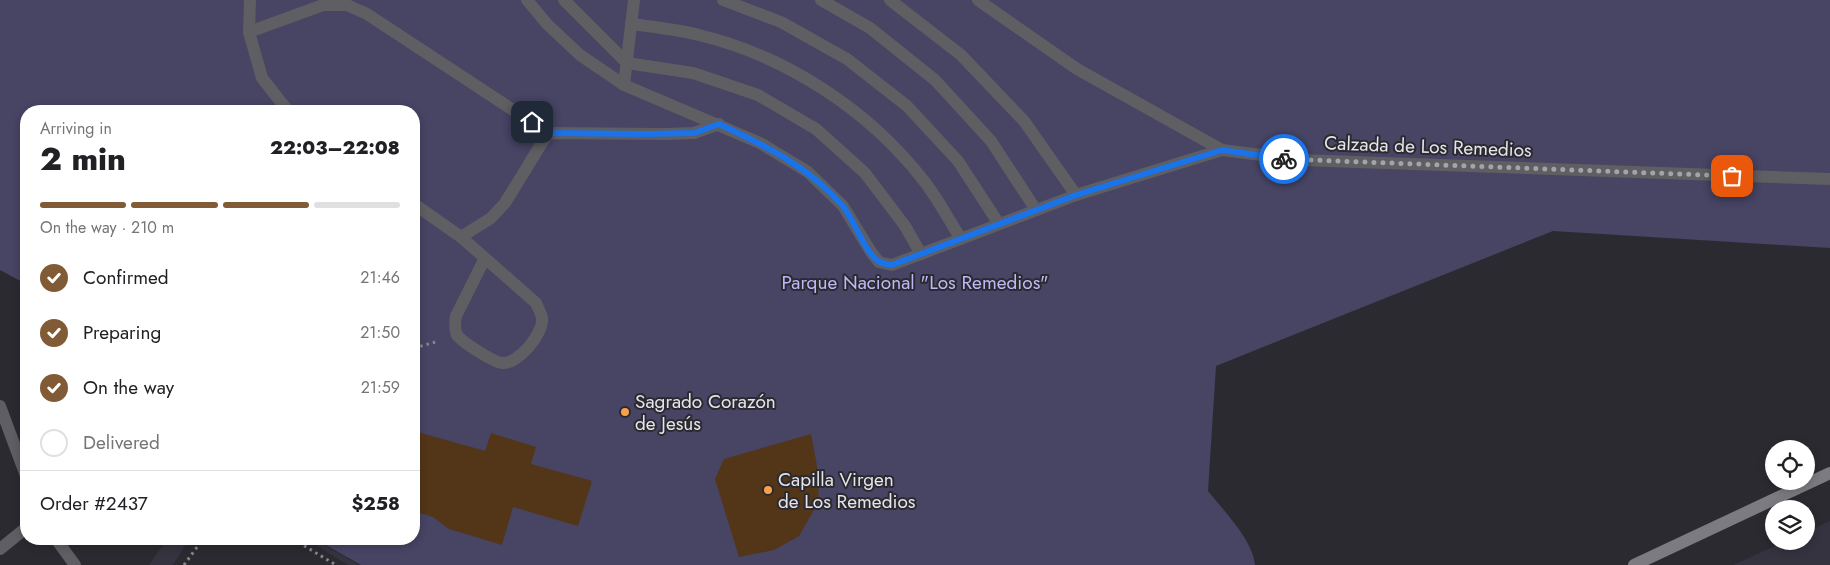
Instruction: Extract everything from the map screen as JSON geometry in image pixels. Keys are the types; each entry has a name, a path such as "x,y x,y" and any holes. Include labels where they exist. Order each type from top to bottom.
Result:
{"main road":[{"path":"1634,565 1830,473"}],"street":[{"path":"250,0 249,32 262,78 283,105"},
{"path":"527,0 546,24 580,55 624,85 760,143 808,172 843,206 879,262 892,265 1076,195 1222,150"},
{"path":"564,0 627,64 693,73 748,92 816,129 865,173 905,226 921,254"},
{"path":"723,0 781,22 848,59 906,106 958,161 999,224"},
{"path":"821,0 870,28 935,80 991,141 1036,210"},
{"path":"890,0 962,55 1024,121 1076,195"},
{"name":"Calzada de Los Remedios","path":"978,0 1077,69 1222,150 1300,160 1830,179"},
{"path":"624,85 631,24 631,2"},
{"path":"249,32 323,5 348,5 367,14 548,133 694,133 719,124"},
{"path":"631,24 698,35 764,56 823,89 878,131 924,181 961,239"},
{"path":"461,237 491,218 505,203 548,133"},
{"path":"420,208 461,237 485,258 536,303 542,319 538,335 512,362 502,364 463,341 456,334 456,316 485,258"},
{"path":"0,406 20,460"},
{"path":"0,549 20,533"},
{"path":"60,545 75,565"}],"path":[{"path":"420,346 456,334"},
{"path":"184,565 199,545"},
{"path":"303,545 336,565"}],"shaded area":[{"path":"1830,521 1830,565 1733,565 1766,550 1815,550 1815,528"},
{"path":"163,545 185,545 173,565 149,565"},
{"path":"316,545 324,545 359,565 348,565"}],"green space":[{"name":"Parque Nacional \"Los Remedios\"","path":"0,0 1830,0 1830,248 1553,231 1216,366 1208,491 1243,536 1253,555 1255,565 361,565 326,545 420,545 420,105 20,105 20,281 0,270"}],"building":[{"path":"420,433 485,451 491,433 536,447 531,464 592,481 578,526 513,507 502,545 449,529 433,517 420,513"},
{"name":"Capilla Virgen de Los Remedios","path":"811,434 817,466 819,501 799,536 774,550 739,557 715,479 724,459"}],"way so far":[{"path":"1284,159 1732,176"}],"place":[{"name":"Sagrado Corazón de Jesús","path":"625,412"},
{"name":"Capilla Virgen de Los Remedios","path":"768,490"}],"route":[{"path":"532,122 548,133 694,133 719,124 760,143 808,172 843,206 879,262 892,265 1076,195 1222,150 1284,159"}]}
